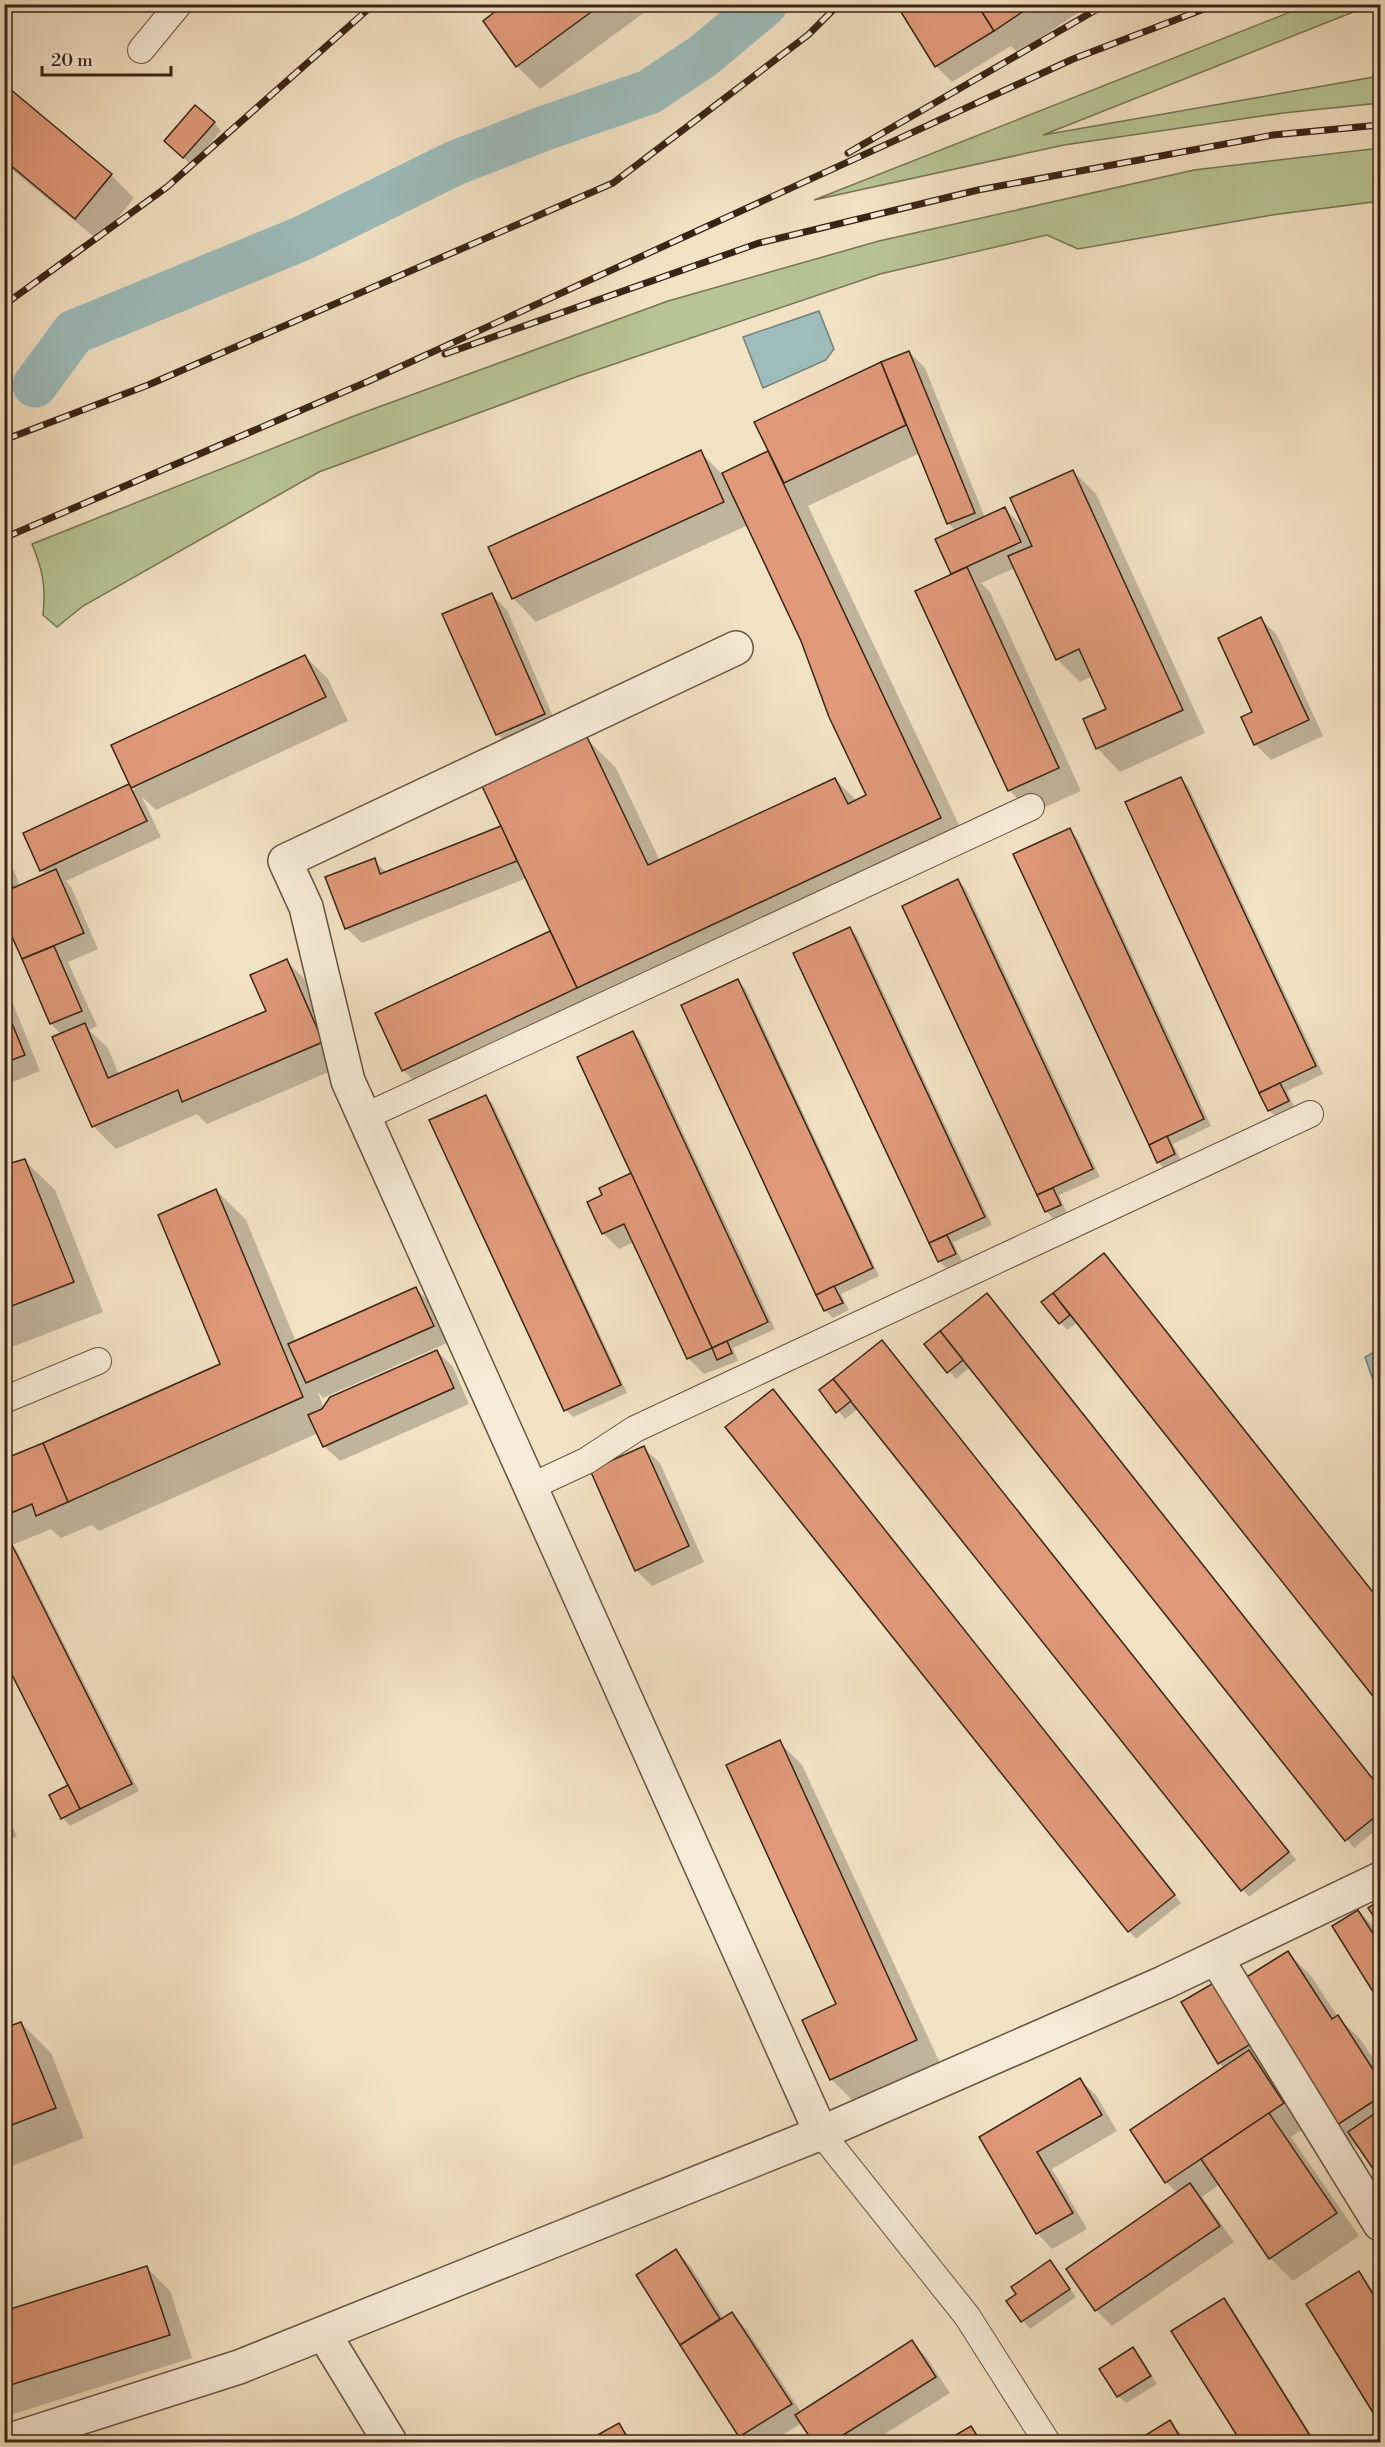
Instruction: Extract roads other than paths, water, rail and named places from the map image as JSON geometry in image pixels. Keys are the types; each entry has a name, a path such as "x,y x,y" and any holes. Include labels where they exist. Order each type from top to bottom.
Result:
{"street":[{"path":"736,648 285,861 306,907 348,1080 821,2133"},
{"path":"4,2442 239,2367 821,2133 1216,1958 1380,1880"},
{"path":"1216,1958 1380,2224"},
{"path":"324,2334 390,2442"}],"lane":[{"path":"141,50 179,4"},
{"path":"364,1117 1031,807"},
{"path":"530,1487 586,1461 635,1429 1310,1114"},
{"path":"4,1400 98,1361"},
{"path":"821,2133 967,2316 1047,2442"}],"water":[{"path":"819,311 834,349 826,360 763,388 743,337"},
{"path":"1380,1349 1380,1400 1365,1357"}],"waterway":[{"path":"35,385 74,332 303,238 455,163 545,128 649,92 703,56 765,4"}],"railway":[{"path":"4,305 167,187 374,4"},
{"path":"4,440 148,385 613,183 808,35 839,4"},
{"path":"848,153 1106,4"},
{"path":"4,538 369,381 1073,59 1217,4"},
{"path":"445,354 759,243 978,190 1273,135 1380,125"}]}
